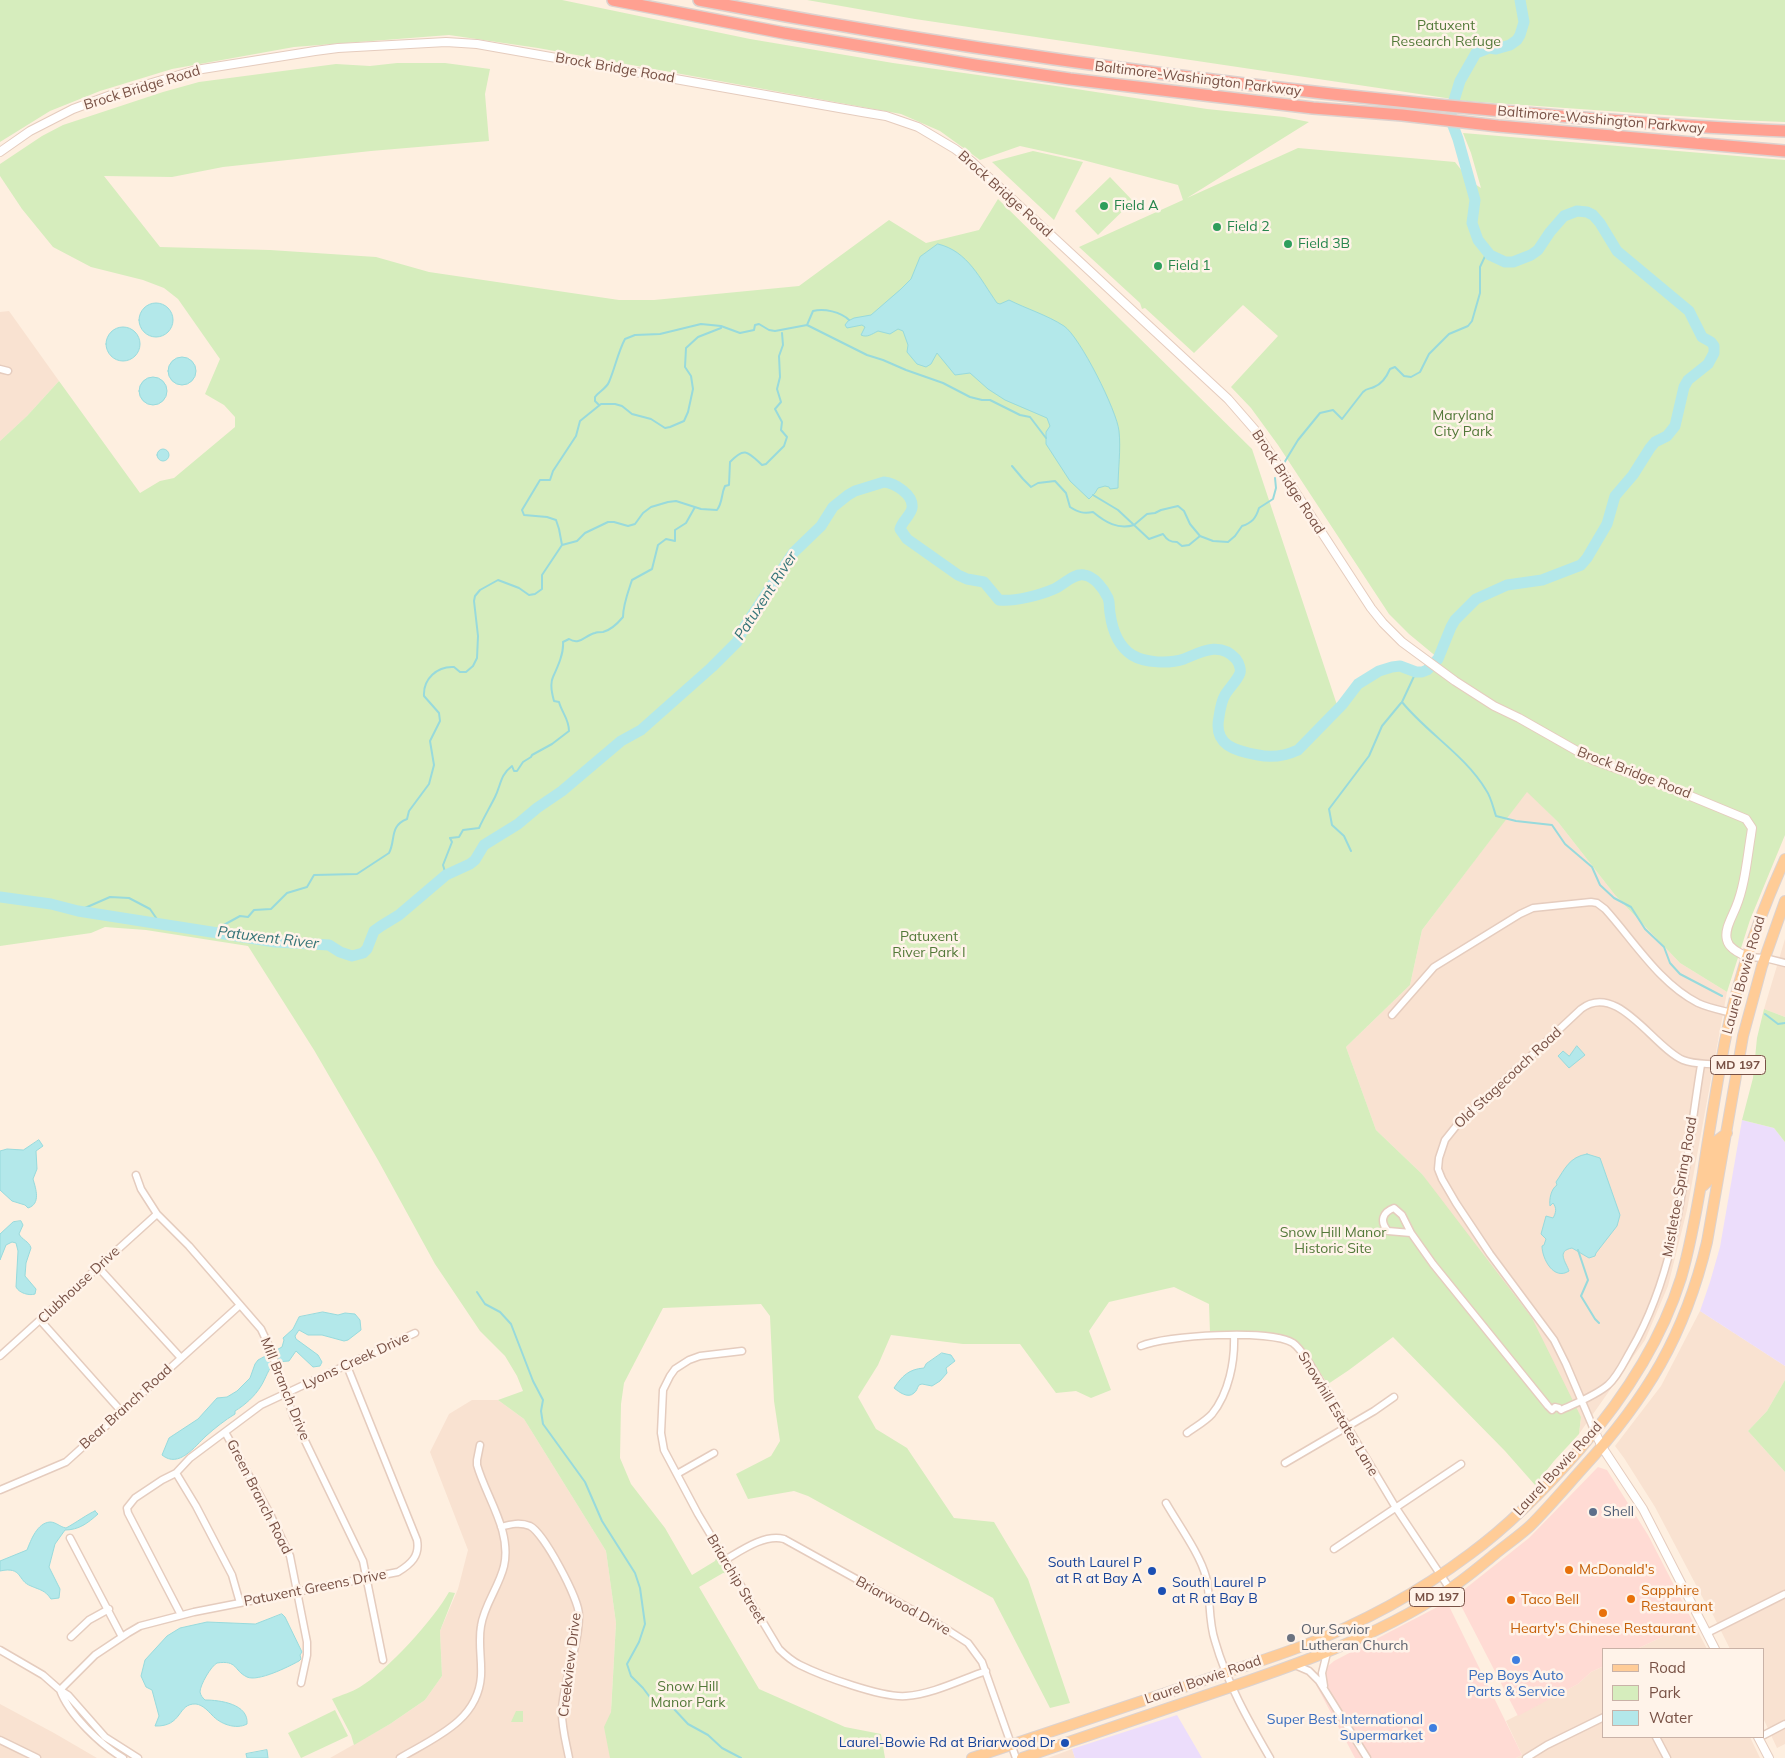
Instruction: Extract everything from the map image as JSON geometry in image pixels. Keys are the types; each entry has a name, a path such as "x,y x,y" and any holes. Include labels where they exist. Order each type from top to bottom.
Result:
{"highway":[{"name":"Baltimore-Washington Parkway","path":"613,0 784,33 975,65 1234,99 1498,126 1785,151"},
{"name":"Baltimore-Washington Parkway","path":"699,0 881,33 1072,62 1237,84 1500,111 1665,125 1785,132"}],"main road":[{"name":"Laurel Bowie Road","path":"972,1758 1296,1649 1345,1628 1390,1605 1468,1555 1508,1522 1549,1483 1595,1432 1634,1379 1664,1324 1686,1259 1732,1013 1763,908 1785,858"},
{"name":"Laurel Bowie Road","path":"1022,1758 1295,1665 1327,1653 1401,1618 1450,1589 1528,1528 1602,1447 1653,1378 1683,1321 1701,1267 1707,1242 1743,1036 1765,958 1785,901"},
{"path":"1700,1189 1708,1181 1716,1142 1726,1133"}],"street":[{"name":"Brock Bridge Road","path":"0,152 30,131 65,112 111,95 179,74 315,50 446,42 459,42 503,49 836,107 902,121 931,134 971,161 1242,413 1260,437 1371,608 1398,638 1437,669 1474,694 1580,754 1746,818 1750,823 1751,835 1741,893 1726,937 1732,948 1747,957"},
{"path":"0,369 8,371"},
{"path":"1392,1015 1434,968 1520,914 1540,907 1591,902 1597,903 1606,909 1650,963 1679,990 1697,1002 1732,1013"},
{"path":"1747,957 1765,958 1785,963"},
{"name":"Old Stagecoach Road","path":"1715,1648 1643,1508 1602,1447 1554,1340 1490,1254 1456,1203 1442,1179 1438,1163 1442,1146 1457,1125 1581,1009 1593,1003 1603,1002 1617,1006 1677,1056 1701,1065 1721,1065"},
{"name":"Mistletoe Spring Road","path":"1411,1233 1433,1264 1552,1410 1559,1408 1561,1410 1582,1401 1604,1388 1613,1379 1640,1334 1660,1289 1677,1218 1701,1065"},
{"name":"Mill Branch Drive","path":"136,1175 141,1189 158,1214 189,1246 261,1329 277,1366 294,1418 363,1562 383,1660"},
{"path":"1394,1208 1402,1214 1411,1233 1388,1231 1383,1224 1384,1214 1387,1210 1394,1208"},
{"name":"Clubhouse Drive","path":"0,1356 158,1214"},
{"path":"98,1267 181,1358"},
{"name":"Bear Branch Road","path":"0,1490 66,1462 240,1305"},
{"path":"40,1320 121,1411"},
{"name":"Lyons Creek Drive","path":"181,1615 128,1513 128,1508 135,1498 176,1473 190,1458 271,1399 347,1366 415,1333"},
{"path":"1187,1433 1212,1415 1221,1398 1229,1377 1234,1335"},
{"name":"Snowhill Estates Lane","path":"1141,1346 1151,1341 1234,1335 1258,1336 1284,1340 1294,1344 1310,1364 1396,1508 1450,1589"},
{"name":"Briarchip Street","path":"742,1351 700,1356 681,1364 670,1376 663,1390 660,1433 664,1450 677,1474 725,1560 779,1649 792,1660 808,1669 878,1693 898,1697 922,1694 986,1671"},
{"name":"Patuxent Greens Drive","path":"60,1690 95,1655 140,1626 181,1615 398,1572 414,1560 418,1546 417,1540 347,1366"},
{"path":"1285,1463 1374,1411 1394,1397"},
{"name":"Green Branch Road","path":"225,1432 244,1464 290,1556 307,1649 301,1683"},
{"path":"400,1758 453,1726 464,1717 473,1702 478,1688 481,1675 481,1624 505,1563 505,1547 501,1527 477,1465 480,1445"},
{"path":"677,1474 714,1453"},
{"path":"1334,1549 1461,1464"},
{"path":"176,1473 196,1506 232,1575 240,1603"},
{"path":"1166,1503 1204,1572 1212,1629 1231,1687 1270,1758"},
{"name":"Creekview Drive","path":"501,1527 517,1523 530,1526 539,1532 577,1603 578,1626 564,1689 562,1712 569,1758"},
{"path":"70,1538 122,1636"},
{"name":"Briarwood Drive","path":"725,1560 764,1540 778,1538 787,1540 962,1638 976,1653 986,1671 1016,1758"},
{"path":"1707,1633 1785,1594"},
{"path":"71,1637 89,1620 109,1609"},
{"path":"0,1650 43,1675 68,1695 105,1737 138,1758"},
{"path":"1324,1687 1322,1673 1327,1653"},
{"path":"1295,1665 1309,1671 1324,1687 1367,1758"},
{"path":"60,1690 64,1701 101,1744 124,1758"},
{"path":"1526,1758 1547,1745 1602,1719"},
{"path":"1765,1734 1785,1724"},
{"path":"1657,1738 1667,1758"},
{"path":"1760,1738 1769,1758"},
{"path":"0,1740 37,1758"},
{"path":"15,1758 19,1750"}],"shaded area":[{"path":"9,311 59,381 27,416 0,441 0,312"},
{"path":"1527,791 1558,822 1615,895 1680,963 1727,992 1687,1210 1668,1286 1645,1340 1579,1434 1581,1417 1422,1174 1376,1130 1346,1047 1410,985 1422,930"},
{"path":"1785,939 1785,1017 1764,1009"},
{"path":"1742,1120 1774,1128 1785,1142 1785,1366 1700,1311 1720,1247"},
{"path":"1700,1311 1785,1366 1785,1380 1767,1411 1748,1431 1785,1472 1785,1744 1777,1748 1765,1722 1765,1648 1730,1648 1655,1507 1615,1446 1661,1386"},
{"path":"472,1400 498,1400 524,1419 606,1551 616,1623 610,1728 616,1758 330,1758 390,1724 425,1700 442,1676 440,1631 458,1589 468,1550 430,1452 449,1414"},
{"path":"1598,1467 1607,1470 1648,1535 1693,1622 1639,1648 1602,1648 1602,1667 1591,1672 1578,1684 1518,1716 1456,1596 1529,1538"},
{"path":"1447,1602 1522,1755 1516,1758 1355,1758 1313,1679 1334,1661"},
{"path":"1693,1622 1706,1648 1639,1648"},
{"path":"1602,1667 1602,1738 1750,1738 1760,1758 1516,1758 1522,1755 1506,1721 1578,1684 1591,1672"},
{"path":"0,1704 54,1733 97,1758 0,1758"},
{"path":"1177,1715 1202,1758 1075,1758 1072,1749"},
{"path":"1072,1749 1075,1758 1048,1758"}],"green space":[{"path":"0,0 562,0 750,39 893,63 1309,122 1187,198 1298,148 1455,162 1470,181 1481,188 1463,133 1785,160 1785,835 1750,920 1727,992 1680,963 1615,895 1558,822 1527,792 1422,930 1410,985 1346,1047 1376,1130 1422,1174 1532,1318 1581,1417 1579,1434 1535,1485 1505,1451 1393,1337 1328,1384 1314,1365 1298,1349 1279,1338 1256,1332 1210,1333 1209,1304 1174,1287 1109,1302 1089,1331 1111,1390 1091,1398 1076,1391 1056,1393 1020,1344 963,1344 891,1335 878,1365 858,1397 876,1429 907,1448 954,1518 994,1522 1028,1579 1070,1703 1050,1708 993,1598 808,1496 794,1491 748,1499 736,1474 771,1456 780,1441 774,1401 770,1316 761,1304 663,1308 624,1383 621,1404 620,1458 631,1484 665,1528 692,1575 715,1561 718,1553 730,1574 723,1573 699,1587 759,1689 845,1727 881,1734 885,1758 610,1758 604,1727 611,1712 616,1623 606,1551 524,1419 498,1400 523,1391 517,1376 505,1356 480,1331 435,1264 378,1160 314,1050 248,946 146,930 105,927 91,933 0,946 0,441 27,416 59,381 140,493 160,481 174,478 235,427 235,417 224,405 205,394 220,359 178,299 164,288 143,280 91,267 53,247 22,209 0,176 0,164 42,136 63,125 199,82 336,64 370,66 397,63 445,63 490,69 485,94 489,141 371,151 223,167 172,177 104,176 160,247 270,250 376,257 429,272 619,300 654,300 799,286 889,220 926,243 979,230 998,199 1252,449 1338,708 1358,684 1379,671 1400,666 1416,672 1422,672 1438,658 1409,634 1389,614 1278,445 1251,408 1231,387 1278,336 1243,305 1194,353 1145,308 1142,309 1140,303 1079,247 1183,200 1178,185 1079,159 1020,146 980,160 940,131 901,114 538,48 449,35 294,47 172,69 100,91 50,111 0,142"},
{"name":"Patuxent Research Refuge","path":"807,0 1785,0 1785,122 1466,101 915,19"},
{"path":"1033,151 1083,162 1054,220 992,162"},
{"name":"Field A","path":"1110,177 1133,201 1098,235 1075,211"},
{"path":"1764,1009 1785,1017 1785,1142 1774,1128 1742,1120 1753,1078 1757,1038"},
{"path":"1785,1380 1785,1472 1748,1431 1767,1411"},
{"path":"449,1592 455,1593 440,1631 442,1676 425,1700 390,1724 354,1745 351,1735 332,1699 360,1687 383,1669 409,1644 433,1616"},
{"path":"335,1710 348,1736 301,1758 288,1733"},
{"path":"516,1711 523,1711 523,1722 511,1722"}],"water":[{"path":"938,244 965,259 997,303 1000,304 1009,300 1044,315 1064,326 1071,333 1097,375 1117,421 1120,445 1118,488 1110,489 1105,486 1098,488 1089,499 1070,481 1046,444 1046,432 1050,426 1047,418 1005,400 988,389 970,373 955,375 937,353 931,364 926,367 917,364 907,352 908,345 903,331 898,329 890,334 878,331 865,336 861,335 865,327 862,325 847,328 845,325 848,321 871,315 901,289 911,279 920,257"},
{"path":"156,303 168,308 173,320 168,332 156,337 144,332 139,320 144,308"},
{"path":"123,327 135,332 140,344 135,356 123,361 111,356 106,344 111,332"},
{"path":"182,357 192,361 196,371 192,381 182,385 172,381 168,371 172,361"},
{"path":"153,377 163,381 167,391 163,401 153,405 143,401 139,391 143,381"},
{"path":"161,449 165,449 169,455 165,461 161,461 157,457 157,453"},
{"path":"1577,1046 1585,1055 1569,1068 1558,1056 1563,1051 1569,1056"},
{"path":"39,1140 43,1146 36,1151 37,1169 33,1179 36,1200 28,1208 25,1205 12,1201 0,1190 0,1151 7,1149 23,1150"},
{"path":"1587,1154 1600,1158 1620,1215 1617,1226 1595,1256 1589,1258 1572,1248 1567,1249 1563,1257 1569,1271 1558,1273 1550,1267 1544,1257 1542,1246 1546,1239 1541,1234 1546,1216 1553,1218 1556,1209 1553,1203 1550,1206 1550,1197 1557,1185 1556,1182 1565,1168 1576,1158"},
{"path":"21,1221 23,1225 19,1234 31,1248 26,1263 25,1276 36,1289 33,1295 22,1292 16,1287 18,1251 16,1243 12,1242 6,1245 0,1260 0,1234 13,1222"},
{"path":"323,1312 338,1315 345,1313 355,1314 360,1320 361,1330 344,1341 322,1335 308,1335 299,1330 295,1336 296,1339 318,1355 322,1362 320,1366 313,1367 296,1351 289,1361 275,1362 253,1397 192,1450 180,1458 174,1459 168,1459 162,1455 169,1438 198,1419 217,1398 227,1397 237,1391 250,1378 258,1360 282,1347 283,1338 293,1329 299,1317"},
{"path":"942,1353 951,1355 955,1361 946,1368 947,1373 940,1381 932,1386 919,1385 912,1395 904,1394 894,1388 906,1374 924,1368 926,1364"},
{"path":"95,1511 98,1514 87,1523 75,1529 65,1530 55,1544 49,1567 60,1589 59,1598 51,1599 44,1592 23,1581 16,1572 0,1571 0,1561 27,1550 41,1525 52,1522 66,1528"},
{"path":"282,1614 302,1652 299,1661 273,1673 252,1678 247,1677 232,1664 217,1663 209,1672 200,1689 201,1695 205,1700 225,1702 239,1708 246,1717 247,1724 233,1726 224,1723 196,1704 186,1707 171,1723 155,1726 159,1716 152,1690 146,1687 141,1676 145,1660 167,1636 180,1628 207,1622 255,1624"},
{"path":"267,1750 268,1758 247,1758 246,1754"}],"waterway":[{"name":"Patuxent River","path":"0,897 275,942 329,945 340,952 352,956 363,953 367,949 374,931 399,915 446,875 470,864 475,860 484,845 518,824 562,791 621,741 641,730 712,667 737,642 745,626 793,553 821,526 833,507 855,491 884,482 903,490 912,503 911,511 900,529 907,539 958,575 967,579 984,582 999,600 1019,599 1042,594 1076,576 1084,575 1095,580 1106,594 1116,636 1123,647 1137,658 1150,661 1178,661 1204,651 1224,650 1236,659 1240,666 1240,673 1225,695 1221,706 1218,727 1219,734 1223,740 1234,749 1263,756 1278,756 1298,750 1342,705 1358,684 1379,671 1392,667 1400,666 1416,672 1427,670 1438,659 1455,620 1476,599 1507,585 1542,580 1581,565 1607,524 1615,496 1633,475 1655,442 1667,436 1675,426 1684,387 1688,380 1708,364 1714,353 1714,346 1702,337 1689,311 1617,251 1600,223 1593,215 1587,212 1577,211 1564,216 1538,250 1513,262 1505,262 1490,255 1478,240 1472,223 1475,200 1452,123 1451,110 1460,81 1476,53 1489,48 1496,49 1510,45 1517,40 1524,22 1520,0"},
{"path":"1284,463 1298,440 1320,413 1333,410 1342,419 1363,392 1379,384 1386,377 1390,369 1395,367 1404,376 1411,377 1420,372 1429,354 1449,334 1468,326 1472,321 1480,293 1480,267 1487,252"},
{"path":"807,325 813,311 817,310 837,313 849,320"},
{"path":"599,405 595,401 595,397 609,382 625,339 635,335 660,334 701,324 721,326 740,333 754,330 755,325 759,324 775,331 807,325 867,355 943,383 970,397 990,400 1020,415 1030,417 1046,438"},
{"path":"562,545 556,520 547,517 524,515 522,510 540,480 550,480 553,471 576,436 580,421 601,404 622,406 632,414 651,419 665,428 684,421 693,389 691,376 685,367 686,348 698,337 721,328"},
{"path":"211,932 240,916 248,917 254,910 271,909 287,893 307,887 314,875 357,874 389,853 395,829 401,822 407,819 409,811 429,784 434,765 430,741 440,721 439,713 424,696 426,684 432,675 442,669 454,667 460,672 466,672 473,666 477,658 478,636 474,601 475,596 480,590 498,580 519,588 529,595 535,594 542,589 542,575 562,545 577,541 585,533 608,522 628,526 635,524 643,513 651,507 676,501 701,509 717,510 725,486 729,485 730,462 735,457 743,452 750,454 762,465 766,464 784,446 787,437 781,430 782,422 775,409 781,402 777,389 780,377 779,356 783,345 782,333"},
{"path":"1012,466 1031,487 1038,483 1055,481 1066,493 1070,507 1076,510 1083,513 1093,512 1107,522 1117,526 1134,525 1149,539 1163,534 1172,542 1177,542 1182,546 1189,545 1200,536 1213,541 1228,542 1242,526 1253,520 1259,508 1273,499 1276,488 1275,478"},
{"path":"1093,495 1118,510 1134,525 1147,514 1178,506 1184,511 1190,524 1200,536"},
{"path":"446,875 443,865 452,842 450,838 459,837 463,830 479,828 508,769 512,766 514,771 517,771 523,762 532,755 552,744 569,731 568,723 559,702 554,701 552,689 552,679 562,655 563,642 569,639 579,641 591,634 606,631 619,622 623,617 632,580 652,569 658,545 666,539 675,541 675,530 686,523 695,507"},
{"path":"1416,672 1402,702 1468,766 1486,790 1496,816 1516,821 1552,825 1565,844 1592,867 1600,885 1614,898 1631,907 1645,929 1664,947 1670,963 1680,974 1722,996"},
{"path":"1351,851 1344,836 1332,825 1329,809 1369,756 1382,726 1401,703"},
{"path":"78,911 110,897 129,898 150,909 161,925"},
{"path":"1765,1014 1778,1024 1785,1023"},
{"path":"1578,1250 1588,1280 1581,1296 1599,1323"},
{"path":"477,1292 485,1304 500,1312 511,1324 533,1381 543,1400 541,1411 543,1424 585,1482 602,1521 635,1573 640,1588 645,1624 639,1642 627,1664 631,1676 652,1700 666,1708 674,1709 688,1724 708,1735 722,1748 741,1758"}],"place":[{"name":"Field A","path":"1104,206"},
{"name":"Field 2","path":"1217,227"},
{"name":"Field 3B","path":"1288,244"},
{"name":"Field 1","path":"1158,266"},
{"name":"Shell","path":"1593,1512"},
{"name":"McDonald's","path":"1569,1570"},
{"name":"South Laurel P at R at Bay A","path":"1152,1571"},
{"name":"South Laurel P at R at Bay B","path":"1162,1591"},
{"name":"Sapphire Restaurant","path":"1631,1599"},
{"name":"Taco Bell","path":"1511,1600"},
{"name":"Hearty's Chinese Restaurant","path":"1603,1613"},
{"name":"Our Savior Lutheran Church","path":"1291,1638"},
{"name":"Pep Boys Auto Parts & Service","path":"1516,1660"},
{"name":"Super Best International Supermarket","path":"1433,1728"},
{"name":"Laurel-Bowie Rd at Briarwood Dr","path":"1065,1743"}],"park label":[{"name":"Maryland City Park","path":"1463,424"},
{"name":"Patuxent River Park I","path":"929,946"},
{"name":"Snow Hill Manor Historic Site","path":"1333,1242"},
{"name":"Snow Hill Manor Park","path":"688,1695"}]}
